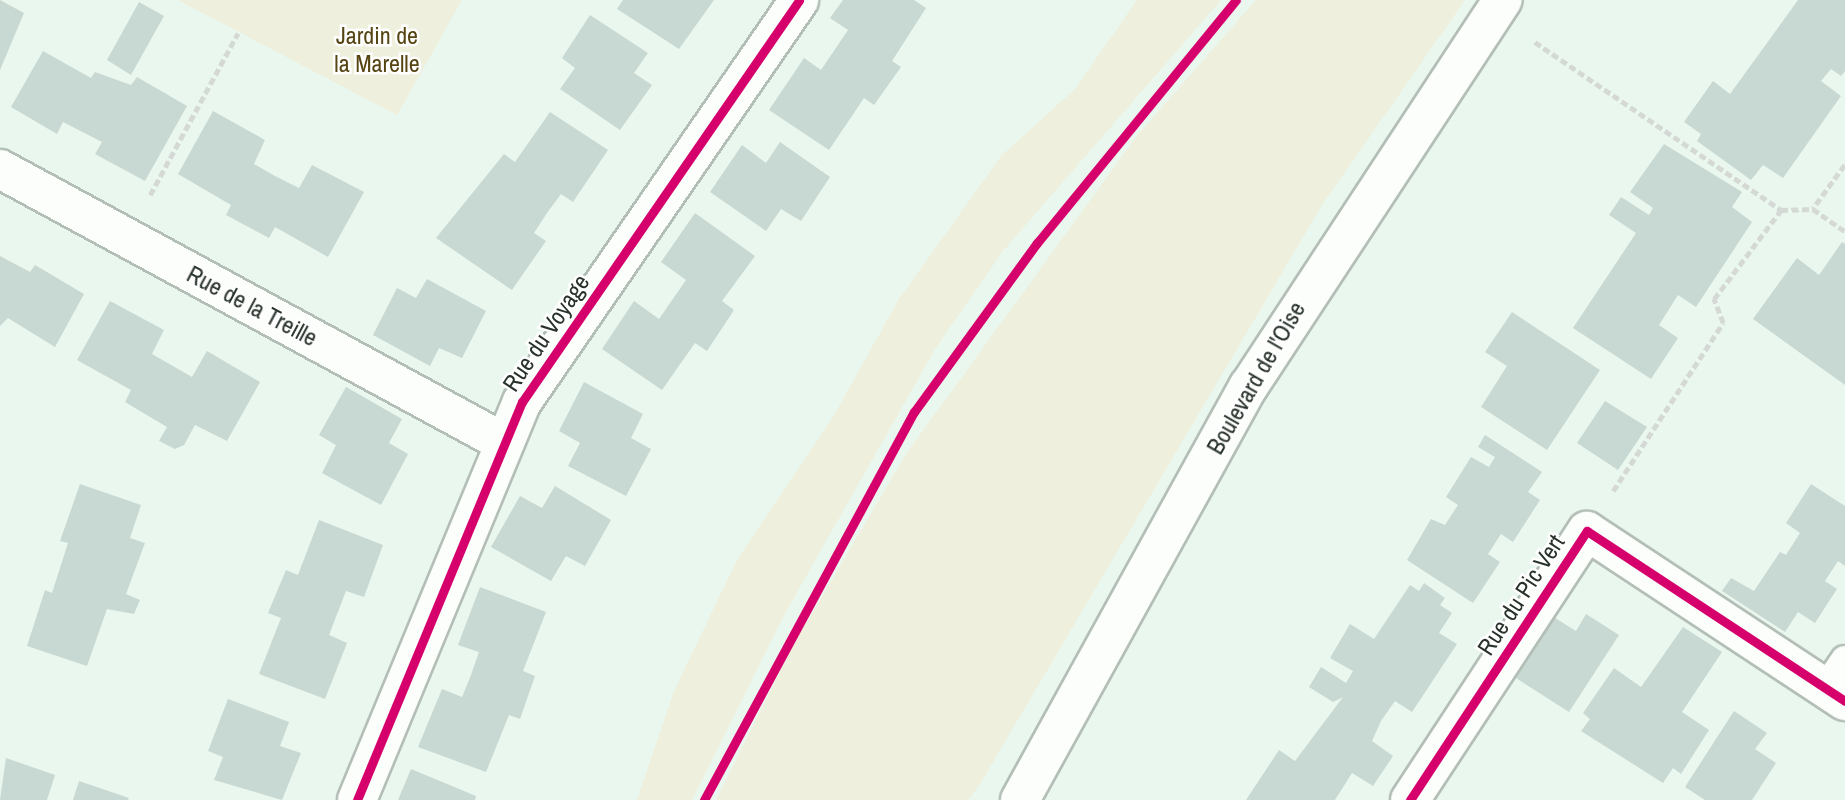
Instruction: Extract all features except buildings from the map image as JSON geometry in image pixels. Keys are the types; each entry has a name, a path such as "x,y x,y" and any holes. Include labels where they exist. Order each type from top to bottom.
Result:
{"street":[{"name":"Rue du Voyage","path":"357,800 503,442 562,341 799,0"},
{"name":"Boulevard de l'Oise","path":"1022,790 1256,375 1499,6"},
{"name":"Rue de la Treille","path":"0,169 503,442"},
{"name":"Rue du Pic Vert","path":"1410,800 1587,531 1839,682"}],"path":[{"path":"1499,6 1781,210 1813,209 1845,231"},
{"path":"127,238 238,33"},
{"path":"1813,209 1845,165"},
{"path":"1587,531 1723,323 1714,299 1781,210"}],"green space":[{"name":"Jardin de la Marelle","path":"178,0 462,0 397,115"},
{"path":"1137,0 1221,0 1003,251 935,349 783,617 692,800 637,800 674,691 737,560 833,417 899,299 1001,156 1075,89"},
{"path":"1256,0 1465,0 1322,205 980,784 968,800 716,800 793,646 906,454 1136,137"}],"cycle path":[{"path":"357,800 522,402 799,0"},
{"path":"704,800 914,412 1037,243 1236,0"},
{"path":"1410,800 1587,531 1845,701"}]}
